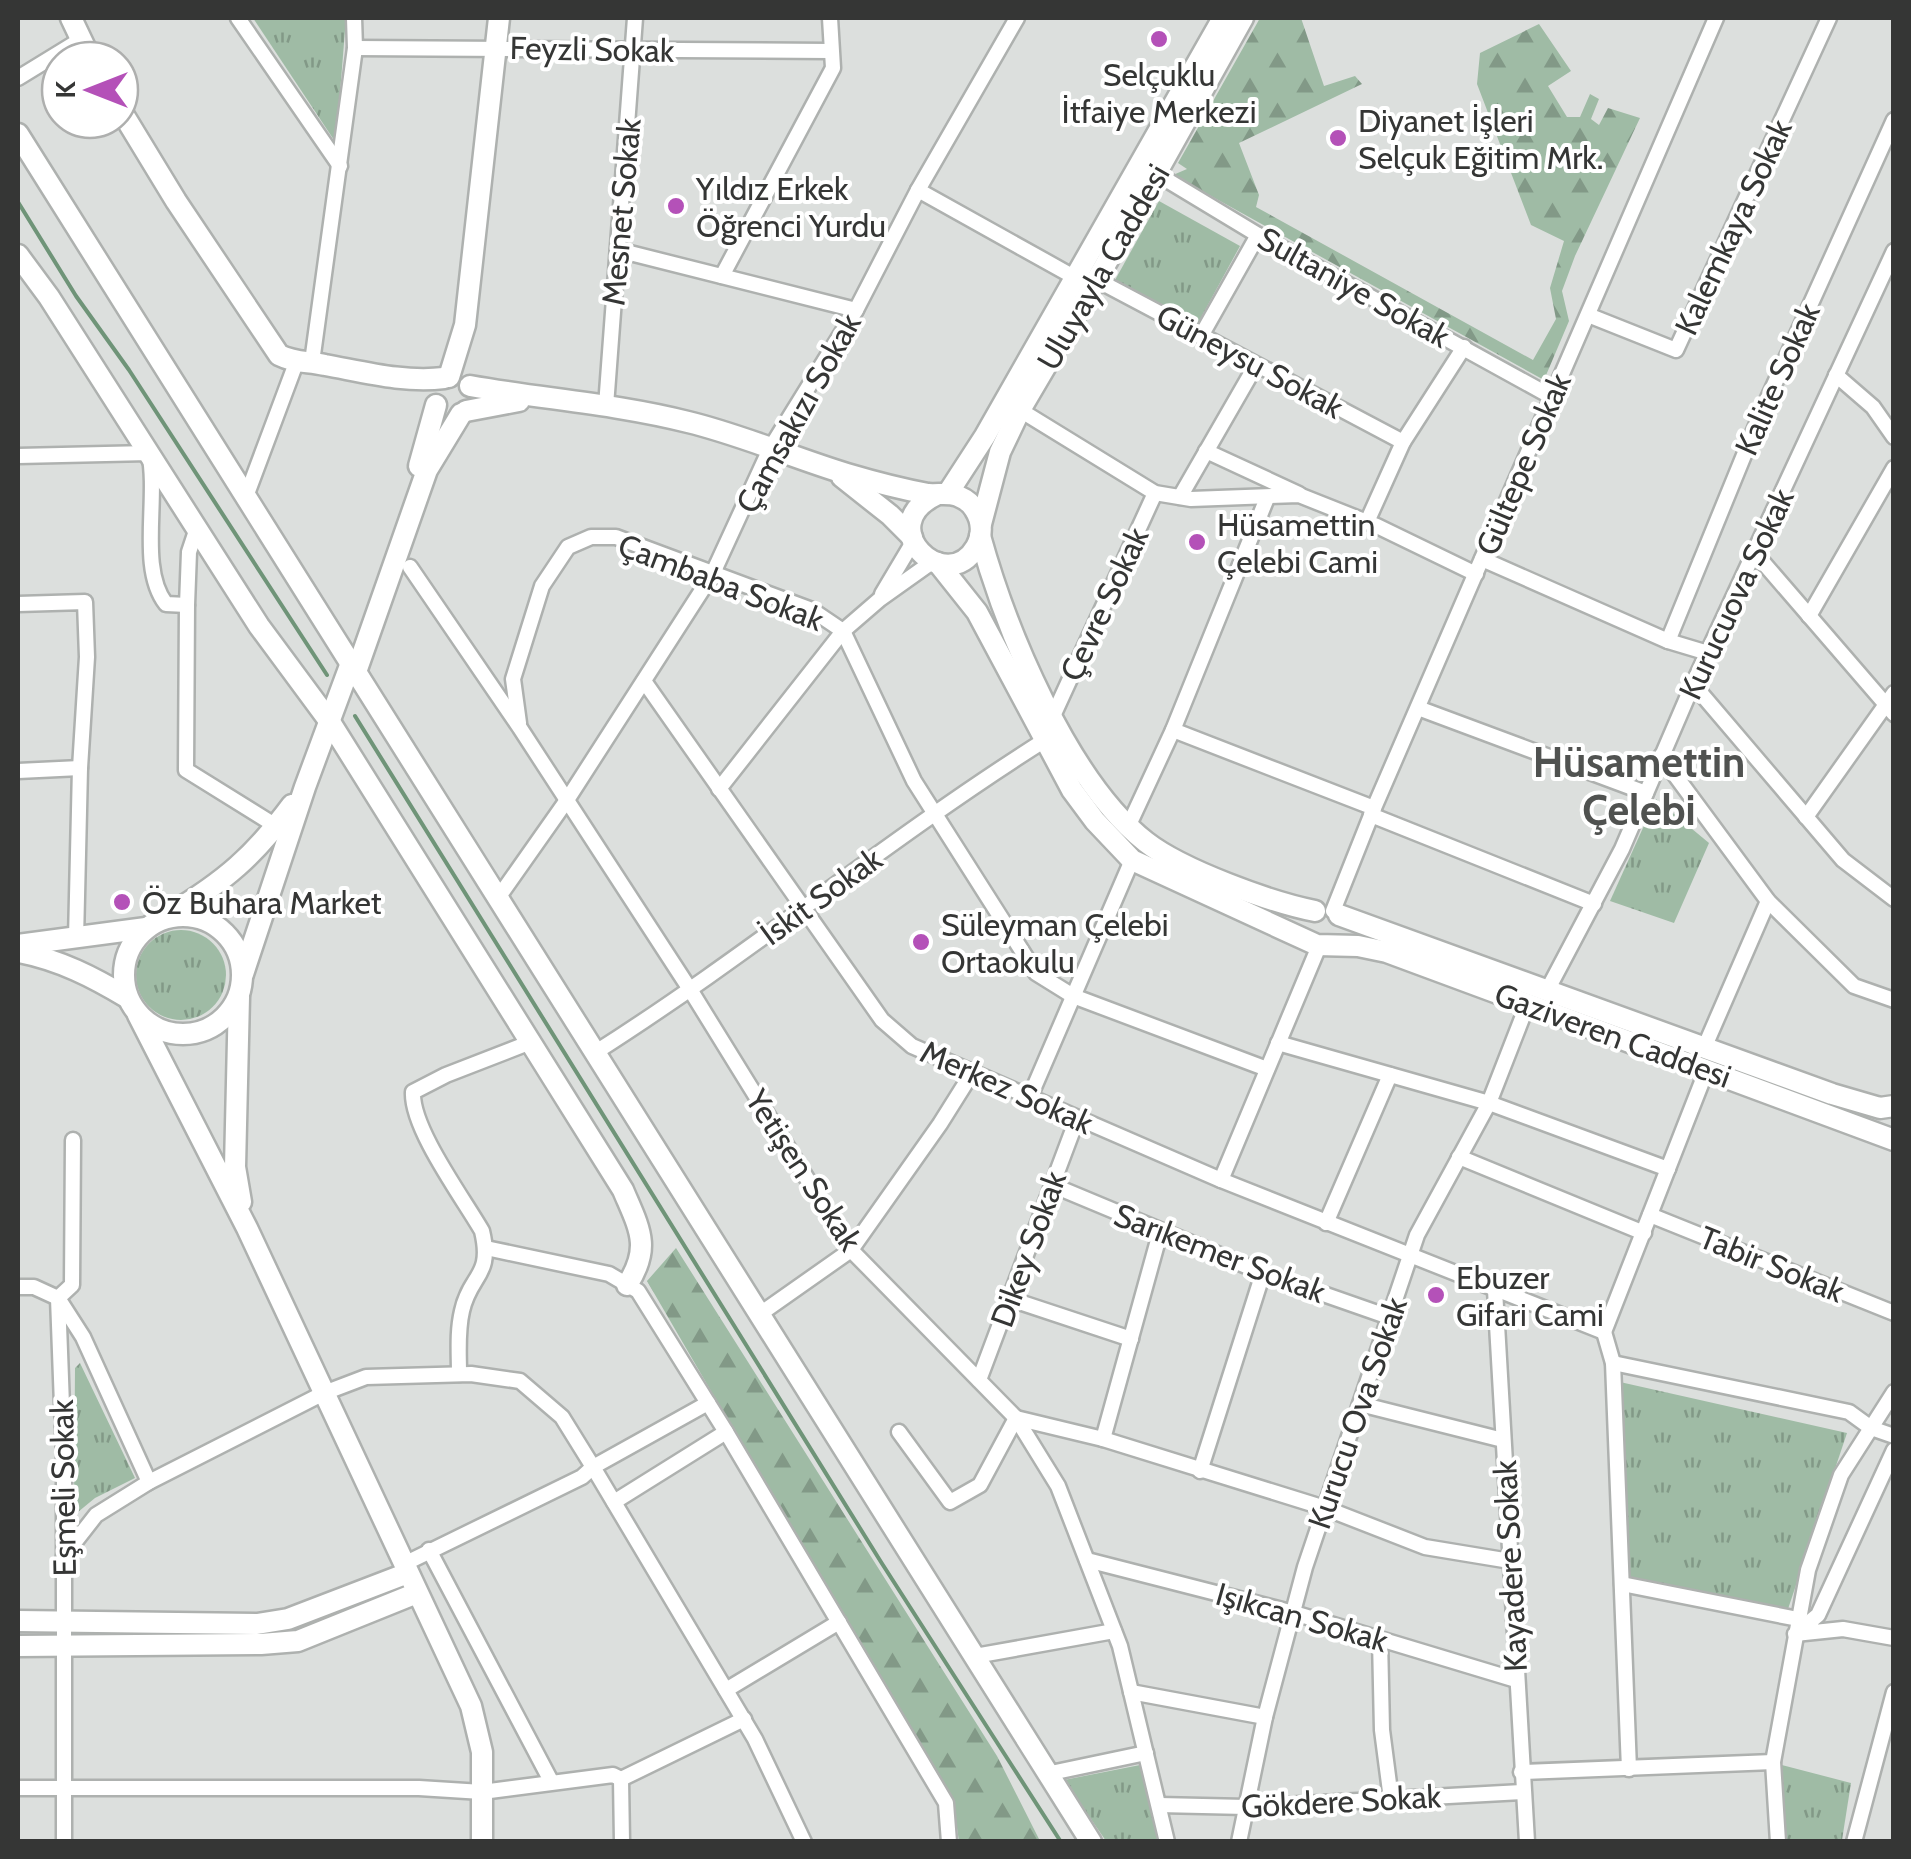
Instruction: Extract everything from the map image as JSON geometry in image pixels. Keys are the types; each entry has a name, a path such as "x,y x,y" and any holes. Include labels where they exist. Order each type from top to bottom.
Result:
{"street":[{"path":"71,18 80,40"},
{"path":"238,18 340,166"},
{"path":"246,494 304,363 340,166 354,18"},
{"path":"458,381 499,18"},
{"name":"Mesnet Sokak","path":"606,406 636,18"},
{"path":"722,276 833,68 830,18"},
{"name":"Çamsakızı Sokak","path":"498,898 567,800 713,573 770,449 856,310 918,190 1017,18"},
{"name":"Uluyayla Caddesi","path":"942,494 984,436 1223,18"},
{"name":"Uluyayla Caddesi","path":"980,530 1000,452 1020,410 1244,18"},
{"name":"Gültepe Sokak","path":"1329,913 1716,18"},
{"name":"Kalemkaya Sokak","path":"1588,315 1676,350 1829,18"},
{"name":"Feyzli Sokak","path":"354,48 830,51"},
{"path":"18,78 40,65"},
{"name":"Kalite Sokak","path":"1668,640 1760,416 1894,120"},
{"path":"18,134 1091,1842"},
{"path":"139,140 279,355 304,363 386,376 458,381 688,422 832,470 970,503 980,530 976,546 960,561 935,562 923,556 890,515 832,470"},
{"name":"Sultaniye Sokak","path":"1157,174 1258,235 1552,398"},
{"path":"918,190 1074,277"},
{"path":"1201,336 1258,235"},
{"path":"618,250 856,310"},
{"name":"Kurucuova Sokak","path":"1548,988 1594,904 1894,250"},
{"path":"18,255 49,297 260,626 330,722 628,1203 643,1247 640,1266 627,1285"},
{"name":"Güneysu Sokak","path":"1097,280 1403,442"},
{"path":"1367,522 1403,442 1464,347"},
{"path":"1180,497 1256,365"},
{"path":"386,376 416,388 447,415 541,398"},
{"path":"1836,376 1873,407 1894,437"},
{"path":"18,948 52,958 92,977 164,1031 194,1034 213,1027 228,1014 407,504 436,387 458,381"},
{"path":"351,663 427,470 473,397 458,381"},
{"path":"1020,410 1155,493 1180,497 1300,495"},
{"path":"1206,451 1367,522 1708,653"},
{"path":"18,456 149,453"},
{"path":"149,453 154,476 152,550 156,591 166,604 187,605"},
{"path":"1809,616 1894,468"},
{"name":"Çevre Sokak","path":"1054,716 1155,493"},
{"path":"880,599 912,540 910,526 918,507 942,494"},
{"path":"1128,827 1173,730 1267,498"},
{"path":"197,528 190,552 187,605 186,770 276,826"},
{"name":"Gaziveren Caddesi","path":"980,530 996,594 1012,632 1086,776 1106,805 1150,845 1262,897 1329,913 1548,988 1832,1094 1880,1108 1894,1106"},
{"name":"Çambaba Sokak","path":"520,728 514,680 542,586 568,548 590,537 616,536 812,610 842,632 914,782 1036,973 1073,996 1267,1069"},
{"path":"1755,554 1891,704 1806,817"},
{"path":"720,788 842,632 880,599 935,562"},
{"name":"Gaziveren Caddesi","path":"935,562 977,612 1072,790 1132,860 1320,945 1387,952 1894,1140"},
{"name":"Yetişen Sokak","path":"410,567 691,991 851,1250 1016,1418 1058,1486 1114,1631 1168,1842"},
{"path":"18,604 85,602 87,657 76,939"},
{"name":"Merkez Sokak","path":"644,680 882,1020 912,1046 1221,1180 1604,1332"},
{"path":"1694,684 1843,860 1894,899"},
{"path":"1418,708 1646,793"},
{"path":"1173,730 1594,904"},
{"name":"İskit Sokak","path":"596,1052 691,991 934,814 1045,740"},
{"path":"1661,756 1768,901 1854,986 1894,1000"},
{"path":"18,771 80,768"},
{"path":"305,787 256,851 220,884 133,942 125,960 124,979 133,1006 246,1228 471,1706 482,1752 482,1842"},
{"path":"1029,1099 1132,860"},
{"path":"1705,1046 1768,901"},
{"path":"1221,1180 1320,945 1343,934 1329,913 1306,925 1320,945"},
{"path":"18,948 182,916 212,923 234,946 241,985 235,1167 246,1228"},
{"name":"Kurucu Ova Sokak","path":"1239,1842 1265,1717 1294,1612 1409,1257 1417,1235 1489,1103 1528,1002"},
{"path":"460,1374 458,1333 462,1308 486,1267 486,1248 482,1231 420,1128 412,1104 413,1092 530,1042"},
{"path":"1278,1043 1489,1103 1668,1169"},
{"path":"1629,1770 1612,1363 1604,1332 1707,1069"},
{"path":"760,1314 851,1250 972,1073"},
{"path":"1326,1223 1390,1075"},
{"name":"Dikey Sokak","path":"980,1380 1077,1119"},
{"name":"Eşmeli Sokak","path":"64,1842 64,1556 58,1298 72,1286 72,1140"},
{"path":"1460,1157 1644,1232"},
{"name":"Sarıkemer Sokak","path":"1052,1185 1263,1274 1389,1317"},
{"name":"Tabir Sokak","path":"1650,1216 1894,1313"},
{"path":"1103,1439 1160,1233"},
{"path":"486,1248 609,1274 638,1291 946,1802 949,1842"},
{"path":"1200,1471 1263,1274"},
{"path":"18,1287 34,1287 58,1298 83,1337 149,1482"},
{"name":"Kayadere Sokak","path":"1495,1290 1526,1842"},
{"path":"1010,1299 1130,1339"},
{"path":"1612,1363 1849,1412 1871,1428 1894,1436"},
{"path":"64,1556 96,1515 149,1482 324,1393 366,1377 460,1374 520,1382 562,1417 593,1467 744,1719 804,1842"},
{"path":"1778,1842 1773,1762 1808,1570 1841,1475 1894,1392"},
{"path":"18,1620 256,1624 288,1619 406,1568 430,1550 582,1477 593,1467 708,1403"},
{"path":"1360,1404 1503,1440"},
{"path":"899,1432 950,1502 980,1485 1016,1418 1103,1439 1325,1508 1425,1547 1510,1562"},
{"path":"614,1502 726,1432"},
{"path":"1797,1627 1818,1614 1894,1450"},
{"path":"430,1550 551,1781"},
{"name":"Işıkcan Sokak","path":"1087,1560 1294,1612 1516,1680"},
{"path":"1622,1584 1797,1627 1843,1629 1894,1638"},
{"path":"18,1646 261,1644 298,1640 418,1592"},
{"path":"726,1690 840,1622"},
{"path":"975,1656 1114,1631"},
{"path":"1380,1639 1382,1730 1390,1799"},
{"path":"1131,1692 1265,1717"},
{"path":"1854,1842 1894,1692"},
{"path":"621,1779 744,1719"},
{"path":"1046,1774 1146,1753"},
{"path":"1521,1772 1773,1762"},
{"path":"18,1788 419,1788 482,1792 613,1775 621,1779"},
{"path":"621,1779 622,1842"},
{"name":"Gökdere Sokak","path":"1159,1806 1246,1807 1522,1792"}],"green space":[{"path":"253,18 346,18 336,143"},
{"path":"1260,18 1301,18 1324,86 1355,76 1362,84 1239,143 1259,195 1256,207 1533,360 1556,319 1550,288 1564,241 1531,225 1477,84 1480,53 1539,24 1571,71 1548,86 1567,117 1580,117 1590,94 1599,99 1591,119 1599,125 1608,108 1640,118 1562,291 1569,321 1544,380 1173,175 1187,169 1178,163"},
{"path":"1159,201 1240,246 1197,325 1115,280"},
{"path":"1656,799 1709,843 1674,923 1610,901"},
{"path":"181,930 213,943 226,975 213,1007 181,1020 149,1007 136,975 149,943"},
{"path":"676,1248 997,1756 1040,1841 959,1841 954,1809 647,1281"},
{"path":"80,1363 135,1478 95,1498 78,1512 74,1505 75,1368"},
{"path":"1620,1382 1847,1433 1788,1609 1627,1577"},
{"path":"1778,1764 1851,1783 1842,1840 1780,1841"},
{"path":"1140,1765 1159,1841 1106,1841 1064,1780"}],"waterway":[{"path":"18,202 327,675"},
{"path":"355,716 881,1562 1061,1842"}],"place":[{"name":"Selçuklu İtfaiye Merkezi","path":"1159,39"},
{"name":"Diyanet İşleri Selçuk Eğitim Mrk.","path":"1338,138"},
{"name":"Yıldız Erkek Öğrenci Yurdu","path":"676,206"},
{"name":"Hüsamettin Çelebi Cami","path":"1197,542"},
{"name":"Öz Buhara Market","path":"122,902"},
{"name":"Süleyman Çelebi Ortaokulu","path":"921,942"},
{"name":"Ebuzer Gifari Cami","path":"1436,1295"}],"district":[{"name":"Hüsamettin Çelebi","path":"1639,786"}]}
